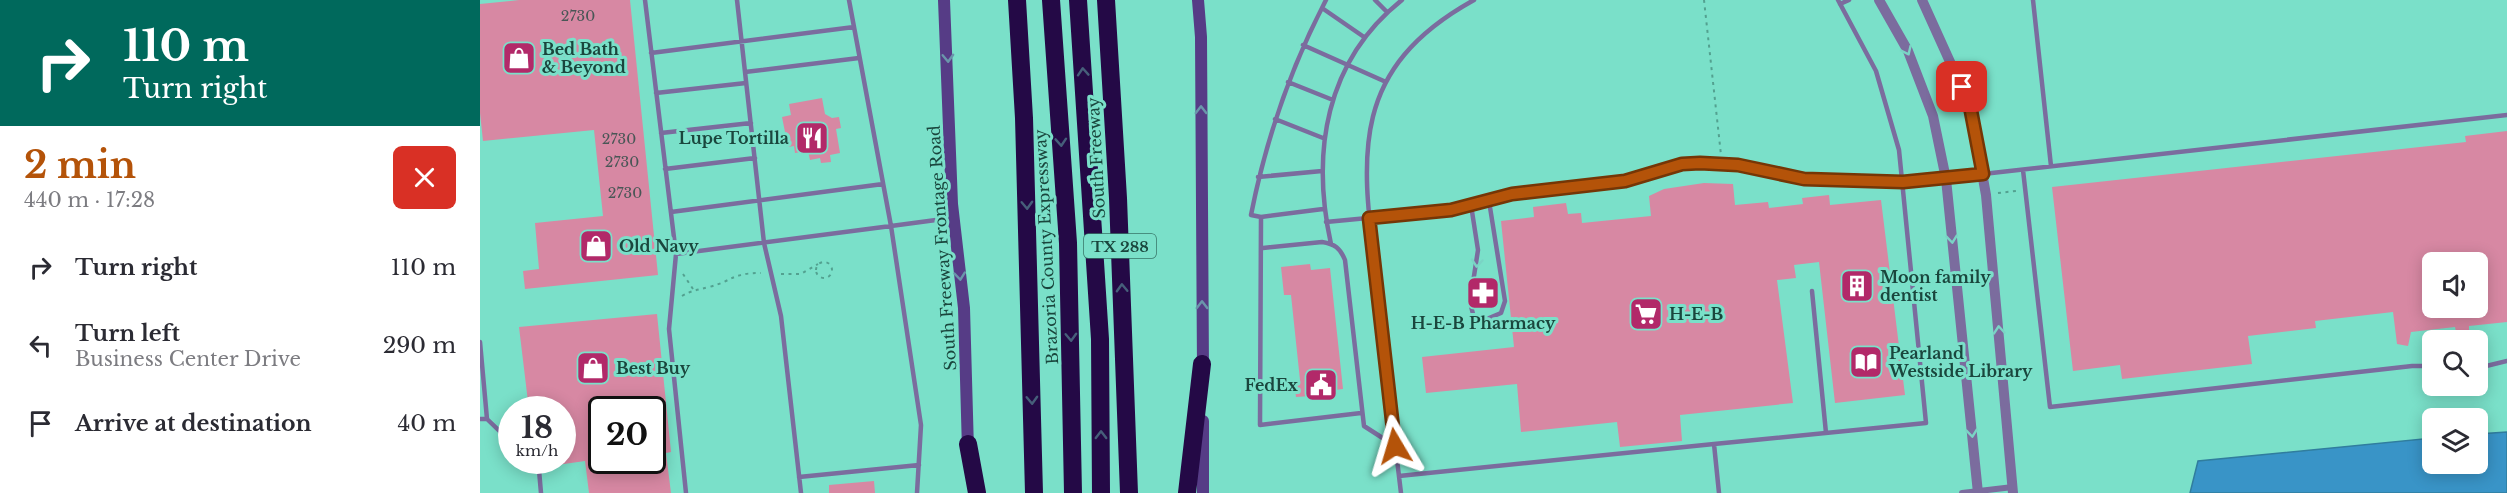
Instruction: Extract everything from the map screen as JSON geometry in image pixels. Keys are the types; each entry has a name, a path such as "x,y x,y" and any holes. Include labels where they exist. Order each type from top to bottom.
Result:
{"highway":[{"path":"1017,0 1024,118 1034,493"},
{"name":"Brazoria County Expressway","path":"1052,0 1068,243 1073,493"},
{"path":"1078,0 1100,339 1101,493"},
{"name":"South Freeway","path":"1106,0 1118,198 1129,493"},
{"path":"1187,493 1203,364"},
{"path":"968,444 977,493"}],"main road":[{"name":"South Freeway Frontage Road","path":"944,0 954,217 964,308 968,493"},
{"path":"1198,0 1201,37 1203,493"}],"street":[{"path":"1879,0 1908,51 1933,116 1946,179 1978,492"},
{"path":"1922,0 1970,106 1983,174 2013,490 1962,493"},
{"path":"1946,179 1983,174"}],"lane":[{"path":"645,0 676,254 669,328 686,493"},
{"path":"737,0 764,243 781,316 801,493"},
{"path":"849,0 891,226 921,425 917,493"},
{"path":"1323,209 1261,217 1251,215 1258,177 1275,119 1303,45 1326,0"},
{"path":"1376,0 1387,12"},
{"path":"1331,244 1323,209 1322,171 1323,138 1333,100 1364,37 1387,12 1402,0"},
{"path":"1401,493 1369,218 1365,176 1367,139 1373,113 1386,82 1400,60 1421,35 1436,22 1474,0"},
{"path":"1399,476 1926,423 1903,182 1893,123 1876,71 1839,2 1849,0"},
{"path":"2033,0 2051,166"},
{"path":"1322,8 1364,37"},
{"path":"651,53 854,27"},
{"path":"1303,45 1386,82"},
{"path":"745,72 859,58"},
{"path":"1288,82 1333,100"},
{"path":"656,93 746,83"},
{"path":"1983,174 2507,115"},
{"path":"1275,119 1323,138"},
{"path":"661,133 751,123"},
{"path":"665,169 755,158"},
{"path":"1326,222 1471,205 1512,194 1625,181 1682,164 1722,163 1804,179 1903,182 1946,179"},
{"path":"2023,170 2050,407 2422,366"},
{"path":"1258,177 1322,171"},
{"path":"671,212 883,184"},
{"path":"1471,205 1479,250 1470,303 1474,318 1482,321 1501,313 1505,301 1489,201"},
{"path":"676,254 954,217"},
{"path":"1261,217 1263,248 1260,425 1361,413"},
{"path":"1263,248 1331,244 1341,250 1345,260 1364,426 1395,446"},
{"path":"1812,291 1826,433"},
{"path":"480,342 487,419 498,430"},
{"path":"2488,366 2507,361"},
{"path":"480,419 487,419"},
{"path":"1714,444 1719,493"},
{"path":"799,477 919,465"},
{"path":"540,474 542,493"}],"path":[{"path":"1704,0 1722,163"},
{"path":"1994,194 2025,190"},
{"path":"672,303 693,289 710,287 740,273 801,274 818,264 826,262 832,268 830,276 819,277 816,269 818,264"}],"water":[{"path":"2507,432 2507,493 2190,493 2198,461 2422,439 2422,474 2488,474 2488,433"}],"building":[{"path":"519,0 630,0 658,275 525,289 523,271 539,269 535,223 603,216 594,130 483,141 480,113 480,4"},
{"name":"Lupe Tortilla","path":"822,98 825,114 832,118 839,117 841,128 836,129 840,153 830,155 831,162 821,163 820,158 810,160 808,151 795,153 794,146 788,147 782,117 791,115 789,104"},
{"path":"2507,131 2507,322 2469,326 2469,330 2456,330 2455,327 2411,332 2408,346 2397,344 2393,312 2315,321 2316,328 2248,336 2252,364 2122,379 2120,365 2073,371 2052,187 2466,142 2465,136"},
{"name":"H-E-B","path":"1704,183 1733,184 1735,205 1768,202 1769,208 1803,204 1802,198 1829,195 1830,205 1881,200 1905,395 1835,403 1819,262 1794,265 1796,278 1777,280 1793,403 1680,415 1682,441 1620,447 1617,422 1521,432 1517,384 1426,393 1422,357 1514,347 1501,221 1534,217 1533,207 1566,203 1568,214 1581,213 1582,223 1651,216 1649,196 1664,189"},
{"path":"1310,264 1311,270 1330,268 1343,389 1296,397 1294,380 1300,380 1291,295 1284,295 1281,267"},
{"name":"Best Buy","path":"657,314 665,396 588,396 588,474 666,474 666,453 671,493 589,493 585,461 576,462 576,396 527,396 519,327"},
{"name":"Best Buy","path":"666,403 671,452 666,453"},
{"path":"874,481 875,493 829,493 829,485"}],"place":[{"name":"Bed Bath & Beyond","path":"519,58"},
{"name":"Lupe Tortilla","path":"812,138"},
{"name":"Old Navy","path":"596,246"},
{"name":"Moon family dentist","path":"1857,286"},
{"name":"H-E-B Pharmacy","path":"1483,293"},
{"name":"H-E-B","path":"1646,314"},
{"name":"Pearland Westside Library","path":"1866,362"},
{"name":"Best Buy","path":"593,368"},
{"name":"FedEx","path":"1321,385"}],"route":[{"path":"1395,446 1369,218 1451,210 1512,194 1625,181 1682,164 1722,163 1804,179 1903,182 1983,174 1970,106 1962,87"}]}
